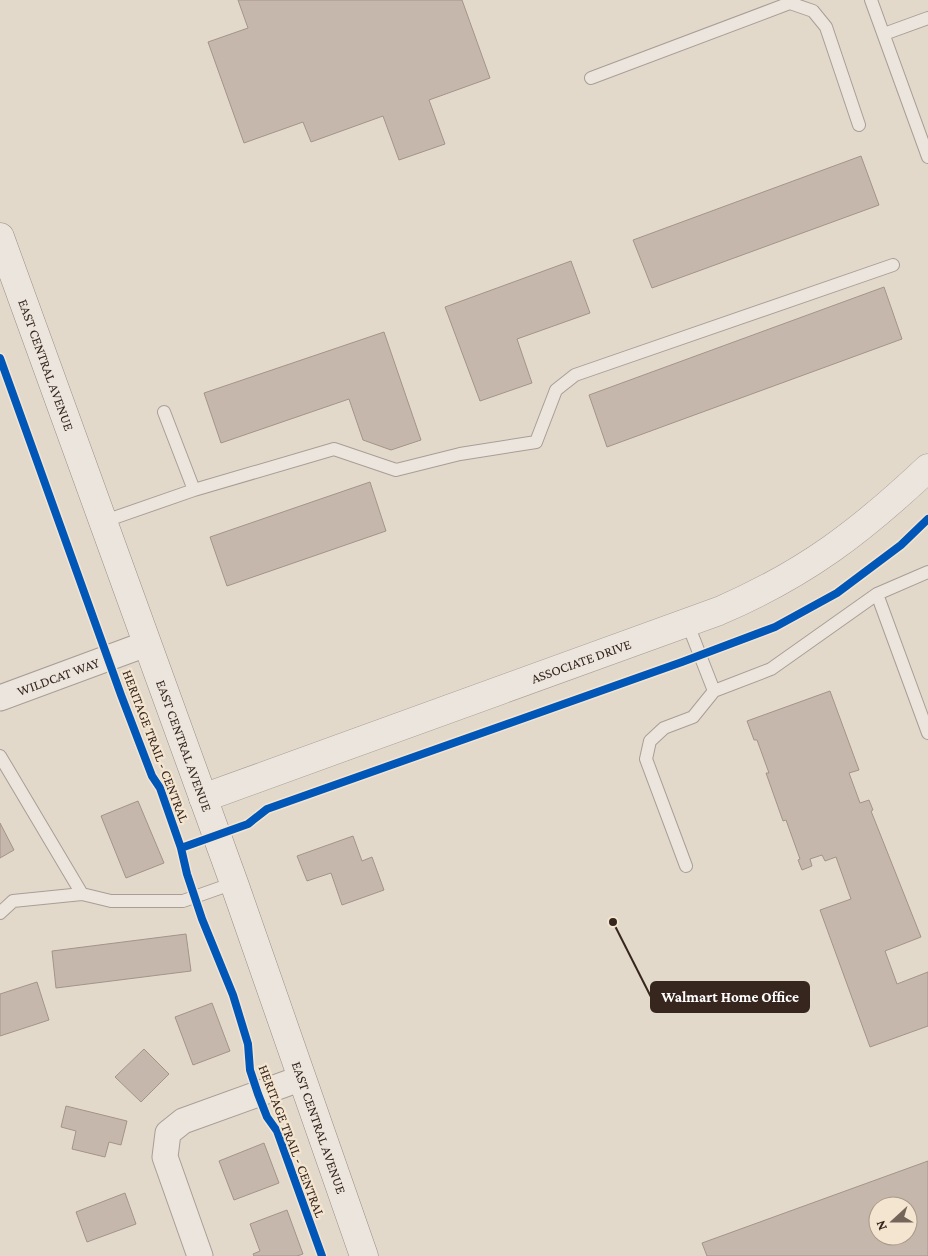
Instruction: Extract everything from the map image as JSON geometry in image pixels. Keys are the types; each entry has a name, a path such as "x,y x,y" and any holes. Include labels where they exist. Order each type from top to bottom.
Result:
{"main road":[{"name":"EAST CENTRAL AVENUE","path":"0,237 234,883 364,1256"},
{"name":"ASSOCIATE DRIVE","path":"202,798 687,622 760,593 830,552 884,510 928,468"}],"street":[{"name":"WILDCAT WAY","path":"0,698 146,644"},
{"path":"200,1256 165,1158 168,1133 183,1121 302,1078"}],"lane":[{"path":"871,0 928,157"},
{"path":"591,78 790,3 814,11 826,27 859,125"},
{"path":"884,34 928,18"},
{"path":"102,522 194,490 334,450 396,470 460,454 536,442 556,390 575,374 894,265"},
{"path":"164,412 194,490"},
{"path":"686,866 646,759 650,741 664,728 693,717 714,691 771,670 877,594 928,572"},
{"path":"877,594 928,733"},
{"path":"687,622 714,691"},
{"path":"0,756 82,894"},
{"path":"0,913 13,901 82,894 111,902 183,901 234,883"}],"building":[{"path":"238,0 462,0 490,78 429,100 445,144 399,160 383,116 311,142 303,122 244,143 208,42 248,28"},
{"path":"861,156 879,205 652,288 633,240"},
{"path":"571,261 590,313 517,339 532,383 480,401 445,307"},
{"path":"884,287 902,339 607,447 589,395"},
{"path":"384,332 421,440 391,450 363,440 349,399 221,443 204,393"},
{"path":"370,482 386,531 227,586 210,537"},
{"path":"830,691 859,770 849,773 860,803 869,800 873,810 871,811 921,937 885,951 897,984 928,972 928,1026 870,1047 820,910 851,899 836,857 825,861 822,855 810,859 812,866 802,870 786,820 783,821 766,773 769,773 757,740 754,740 747,721"},
{"path":"138,801 164,863 126,878 101,816"},
{"path":"0,823 14,850 0,858"},
{"path":"353,836 362,861 372,857 384,890 342,905 331,873 307,881 297,856"},
{"path":"186,934 191,971 56,988 52,951"},
{"path":"37,982 49,1020 0,1036 0,994"},
{"path":"212,1003 230,1051 193,1065 175,1017"},
{"path":"144,1049 169,1074 141,1102 115,1077"},
{"path":"66,1106 127,1121 121,1145 109,1142 105,1157 72,1149 76,1131 61,1127"},
{"path":"264,1143 279,1183 234,1200 219,1161"},
{"path":"928,1161 928,1256 707,1256 702,1243"},
{"path":"125,1193 136,1224 87,1242 76,1212"},
{"path":"287,1210 303,1254 297,1256 254,1256 253,1254 260,1251 250,1224"}],"cycle path":[{"name":"HERITAGE TRAIL - CENTRAL","path":"0,358 121,695 152,776 160,788 181,848 187,874 202,919 233,995 248,1044 250,1070 258,1094 267,1117 277,1131 322,1256"},
{"path":"181,848 248,824 267,809 682,662 775,627 837,593 901,545 928,519"}],"place":[{"name":"Walmart Home Office","path":"613,922"}]}
